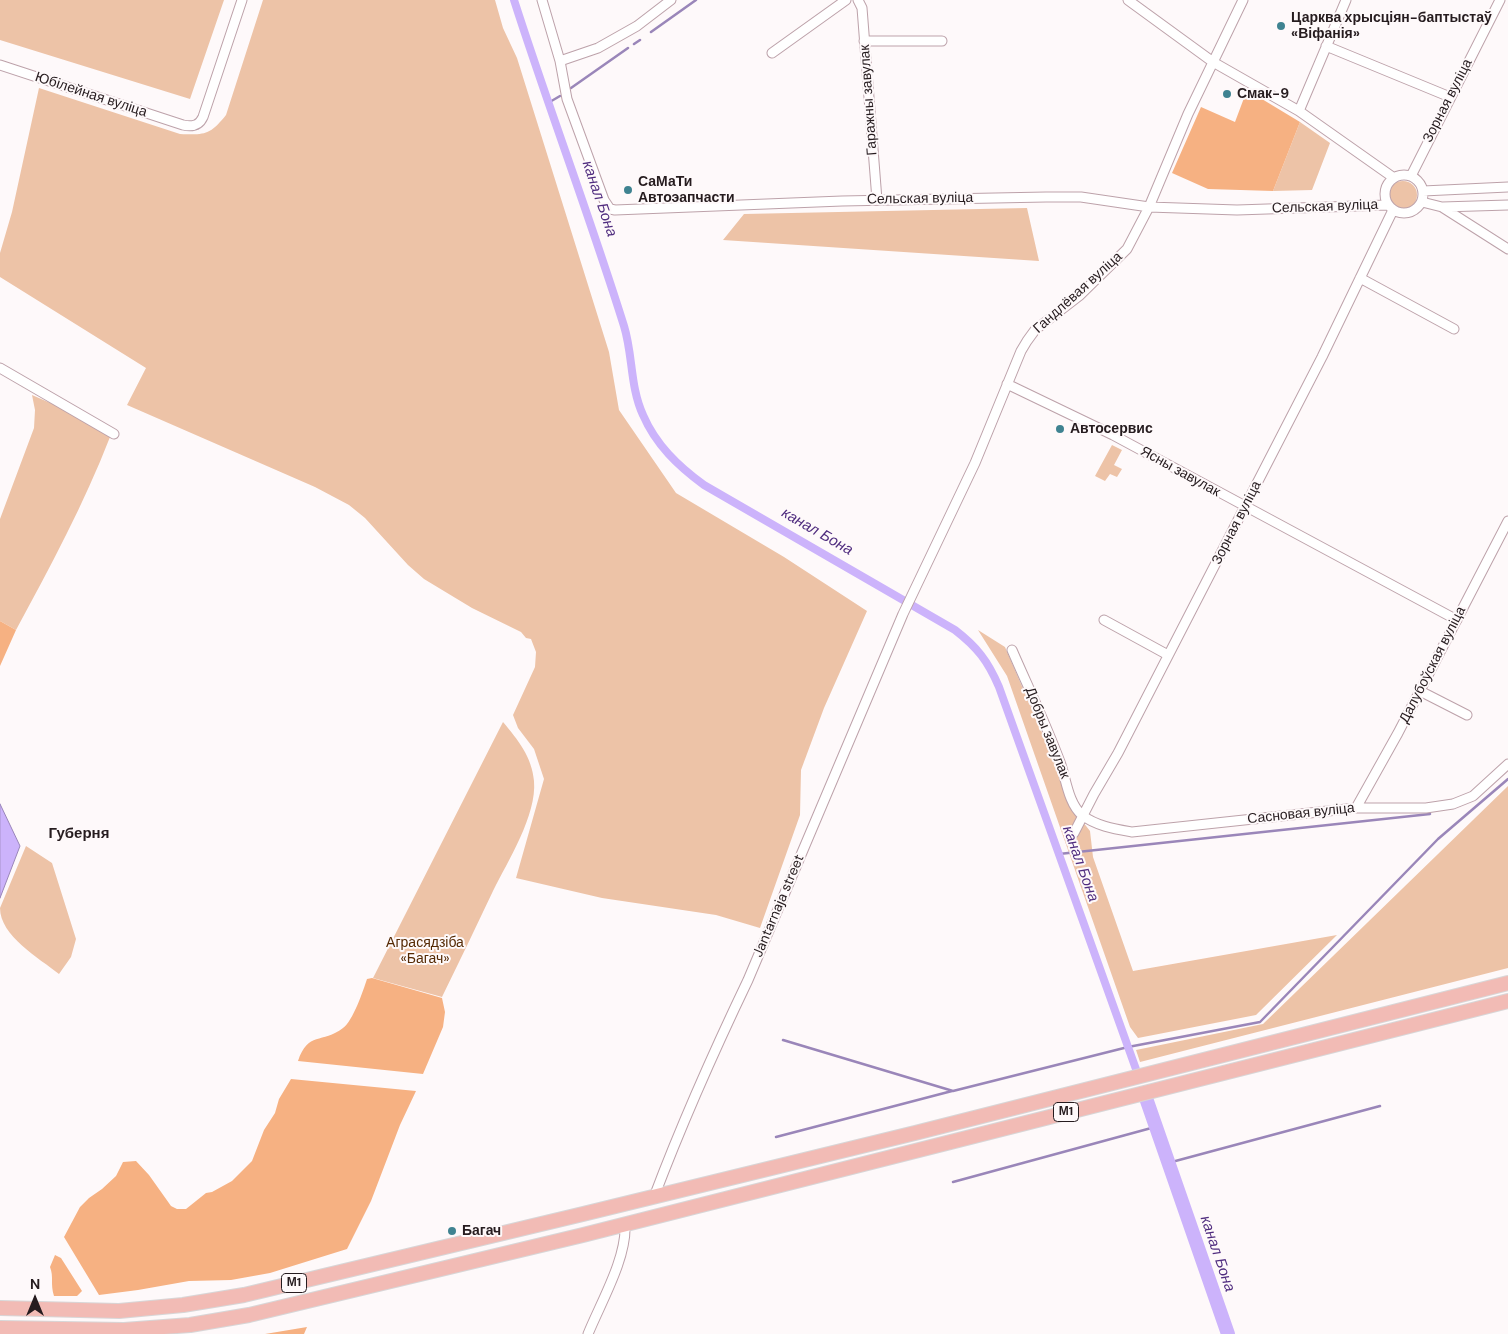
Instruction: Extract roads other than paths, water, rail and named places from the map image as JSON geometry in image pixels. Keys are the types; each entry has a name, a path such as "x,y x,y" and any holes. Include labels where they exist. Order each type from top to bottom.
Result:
{"highway":[{"name":"М1","path":"0,1308 119,1310 183,1305 244,1295 998,1112 1508,983"},
{"name":"М1","path":"0,1328 124,1330 190,1325 249,1315 625,1224 1508,1001"}],"street":[{"name":"Юбілейная вуліца","path":"0,65 183,125 194,126 201,120 242,0"},
{"path":"542,0 560,62 598,48 637,26 672,0"},
{"path":"772,53 846,0"},
{"name":"Гаражны завулак","path":"858,0 862,8 877,200"},
{"path":"1128,0 1213,62 1299,111 1394,178 1405,175 1417,180 1423,191 1422,202 1414,211 1407,214 1390,208"},
{"name":"Гандлёвая вуліца","path":"903,614 975,463 1007,384 1027,341 1035,330 1079,296 1127,250 1149,207 1188,114 1243,0"},
{"path":"1299,111 1346,0"},
{"name":"Зорная вуліца","path":"1411,176 1500,0"},
{"path":"864,41 942,41"},
{"path":"1326,46 1450,97"},
{"name":"Сельская вуліца","path":"560,62 567,99 604,200 610,209 615,210 834,201 1081,197 1149,207 1237,210 1390,208"},
{"name":"Зорная вуліца","path":"1074,833 1118,753 1322,357 1360,278 1390,208 1384,198 1385,190 1388,183 1394,178"},
{"path":"1423,191 1508,187"},
{"path":"1422,202 1442,207 1508,205"},
{"path":"1442,207 1508,249"},
{"path":"1360,278 1454,329"},
{"path":"0,368 114,434"},
{"name":"Ясны завулак","path":"1007,384 1113,435 1457,620"},
{"name":"Далубоўская вуліца","path":"1356,808 1420,691 1508,521"},
{"name":"Jantarnaja street","path":"654,1196 903,614"},
{"path":"1104,620 1168,655"},
{"name":"Добры завулак","path":"1012,650 1060,764 1070,794 1083,815"},
{"path":"1420,691 1467,715"},
{"name":"Сасновая вуліца","path":"1083,815 1107,827 1132,832 1356,808 1426,808 1452,804 1473,796 1508,764"},
{"path":"588,1334 619,1262 625,1235 625,1224"}],"waterway":[{"name":"канал Бона","path":"514,0 624,326 636,393 648,426 669,454 704,485 955,630 970,642 981,655 999,687 1137,1072"},
{"path":"651,32 696,0"},
{"path":"634,44 640,40"},
{"path":"571,88 628,48"},
{"path":"548,103 560,96"},
{"path":"783,1040 953,1091 1128,1047 1260,1022 1438,839 1508,779"},
{"path":"1059,854 1430,814"},
{"path":"776,1137 952,1091"},
{"name":"канал Бона","path":"1147,1101 1228,1334"},
{"path":"1168,1163 1380,1106"},
{"path":"953,1182 1155,1127"}],"place":[{"name":"Царква хрысціян-баптыстаў «Віфанія»","path":"1281,26"},
{"name":"Смак-9","path":"1227,94"},
{"name":"СаМаТи Автоэапчасти","path":"628,190"},
{"name":"Автосервис","path":"1060,429"},
{"name":"Багач","path":"452,1231"}],"district":[{"name":"Губерня","path":"79,834"}],"park label":[{"name":"Аграсядзіба «Багач»","path":"425,952"}]}
